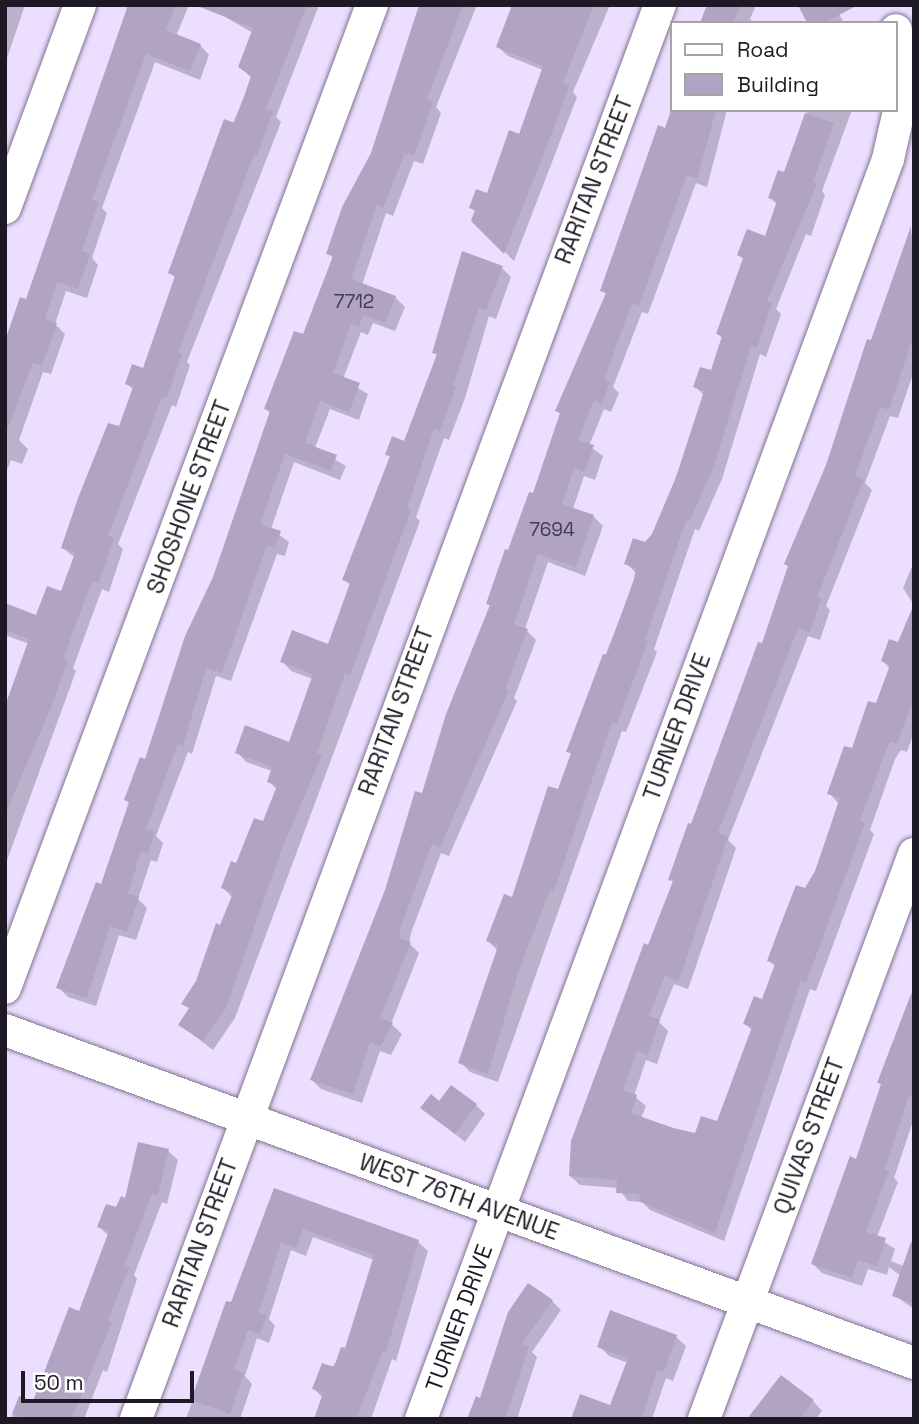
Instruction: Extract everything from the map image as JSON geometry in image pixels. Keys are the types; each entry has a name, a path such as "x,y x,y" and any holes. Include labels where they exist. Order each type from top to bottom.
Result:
{"street":[{"path":"5,208 80,5"},
{"name":"SHOSHONE STREET","path":"5,988 372,5"},
{"name":"RARITAN STREET","path":"136,1419 660,5"},
{"name":"TURNER DRIVE","path":"421,1419 888,159 901,102 898,59"},
{"name":"QUIVAS STREET","path":"704,1419 914,854"},
{"name":"WEST 76TH AVENUE","path":"5,1030 914,1363"}],"building":[{"path":"128,5 176,5 166,30 201,44 190,71 146,54 92,200 99,202 82,251 90,254 78,289 57,282 45,319 57,323 42,366 33,363 5,435 5,341 20,297 26,299"},
{"path":"195,5 307,5 266,109 273,111 257,156 254,155 178,353 182,354 167,398 162,397 108,536 114,538 99,583 92,581 63,659 68,660 52,705 5,815 5,706 29,639 5,630 5,603 36,615 47,586 61,591 75,553 61,548 78,498 108,423 119,426 133,387 125,384 132,364 143,368 175,276 168,273 224,119 235,123 251,76 238,67 253,28"},
{"path":"419,5 463,5 427,99 433,102 414,156 405,153 383,208 377,205 351,279 396,296 385,323 363,315 359,327 351,324 333,373 360,383 349,412 320,401 305,443 337,455 331,471 285,454 260,524 281,531 275,548 267,545 222,673 206,668 183,746 178,744 146,829 155,832 148,854 141,851 128,894 139,897 127,932 110,926 87,998 56,988 96,882 101,884 129,802 124,800 140,757 145,759 185,636 213,577 270,411 264,409 294,331 303,334 333,256 326,254 342,207 371,153"},
{"path":"512,5 594,5 563,83 569,86 557,120 504,254 471,221 475,210 469,208 476,189 487,193 509,130 519,134 543,66 496,47"},
{"path":"707,5 740,5 734,21 701,21"},
{"path":"798,5 858,5 828,21 806,21"},
{"path":"670,112 715,112 697,179 687,175 639,306 632,303 604,380 610,382 602,404 594,400 578,440 594,445 585,472 574,468 562,504 594,515 576,567 538,554 514,624 528,629 505,689 509,690 440,847 432,844 402,923 399,938 411,942 380,1018 393,1023 381,1046 370,1042 353,1094 310,1080 385,890 415,791 422,793 446,714 490,605 486,604 505,549 508,550 529,492 533,493 560,413 555,411 606,293 600,291 658,125 665,128"},
{"path":"805,113 834,123 813,182 817,184 767,301 772,303 757,348 751,346 713,469 689,522 686,521 645,640 648,641 617,724 612,722 554,891 550,890 519,970 488,1074 458,1063 498,946 486,941 504,894 512,897 548,786 558,789 571,753 566,752 603,654 607,655 634,579 636,568 624,564 633,538 645,542 652,534 676,477 704,391 693,387 700,367 711,370 722,336 716,334 743,258 737,255 747,229 765,236 777,201 768,198 778,170 784,172"},
{"path":"911,226 914,334 889,410 880,407 855,476 864,479 817,597 821,599 810,632 798,628 718,833 728,837 678,981 665,975 649,1016 660,1020 648,1055 637,1051 623,1090 637,1095 631,1113 673,1128 695,1133 701,1116 717,1121 752,1027 743,1024 754,996 762,999 775,964 767,961 780,926 796,885 805,888 815,871 840,798 827,794 844,746 852,748 868,701 876,703 890,665 881,661 889,639 898,642 914,604 914,697 897,744 891,742 886,750 860,821 865,823 806,983 801,981 715,1233 638,1201 641,1194 616,1193 617,1180 569,1176 571,1141 644,943 648,945 673,881 668,880 688,823 691,824 758,642 762,643 788,566 784,564 826,465 867,339 871,340"},
{"path":"462,251 503,266 486,310 479,308 453,386 456,387 440,431 434,429 407,508 411,510 350,676 345,674 317,753 322,755 281,851 226,1008 203,1041 178,1025 189,1008 181,1004 196,981 216,923 220,925 233,893 221,888 231,861 236,863 254,818 263,821 277,786 267,782 272,767 235,753 245,725 289,742 313,674 280,662 292,630 328,644 350,583 342,580 390,456 385,455 392,436 404,441 437,354 432,353"},
{"path":"911,994 914,1097 909,1095 885,1169 889,1171 866,1232 886,1238 877,1266 858,1260 852,1278 811,1264 850,1156 856,1159 881,1084 877,1083"},
{"path":"451,1085 477,1104 455,1134 420,1108 431,1094 439,1101"},
{"path":"138,1142 169,1149 158,1195 152,1194 124,1266 129,1268 108,1320 112,1322 73,1415 76,1419 26,1419 12,1414 19,1396 33,1401 69,1307 79,1311 109,1231 97,1227 106,1204 116,1207 121,1196 125,1198"},
{"path":"274,1188 419,1240 386,1352 383,1351 356,1419 314,1419 323,1393 312,1389 322,1363 334,1367 341,1347 345,1348 374,1255 303,1229 296,1248 281,1242 259,1312 267,1315 260,1334 248,1330 234,1370 244,1373 230,1414 191,1400 226,1301 231,1302"},
{"path":"911,1242 914,1242 914,1304 892,1296"},
{"path":"528,1283 553,1300 522,1344 529,1346 505,1419 467,1419 476,1396 480,1398 508,1312"},
{"path":"610,1310 677,1335 664,1372 657,1370 642,1419 571,1419 580,1394 610,1405 628,1358 597,1347"},
{"path":"781,1375 814,1400 800,1419 747,1419"}]}
